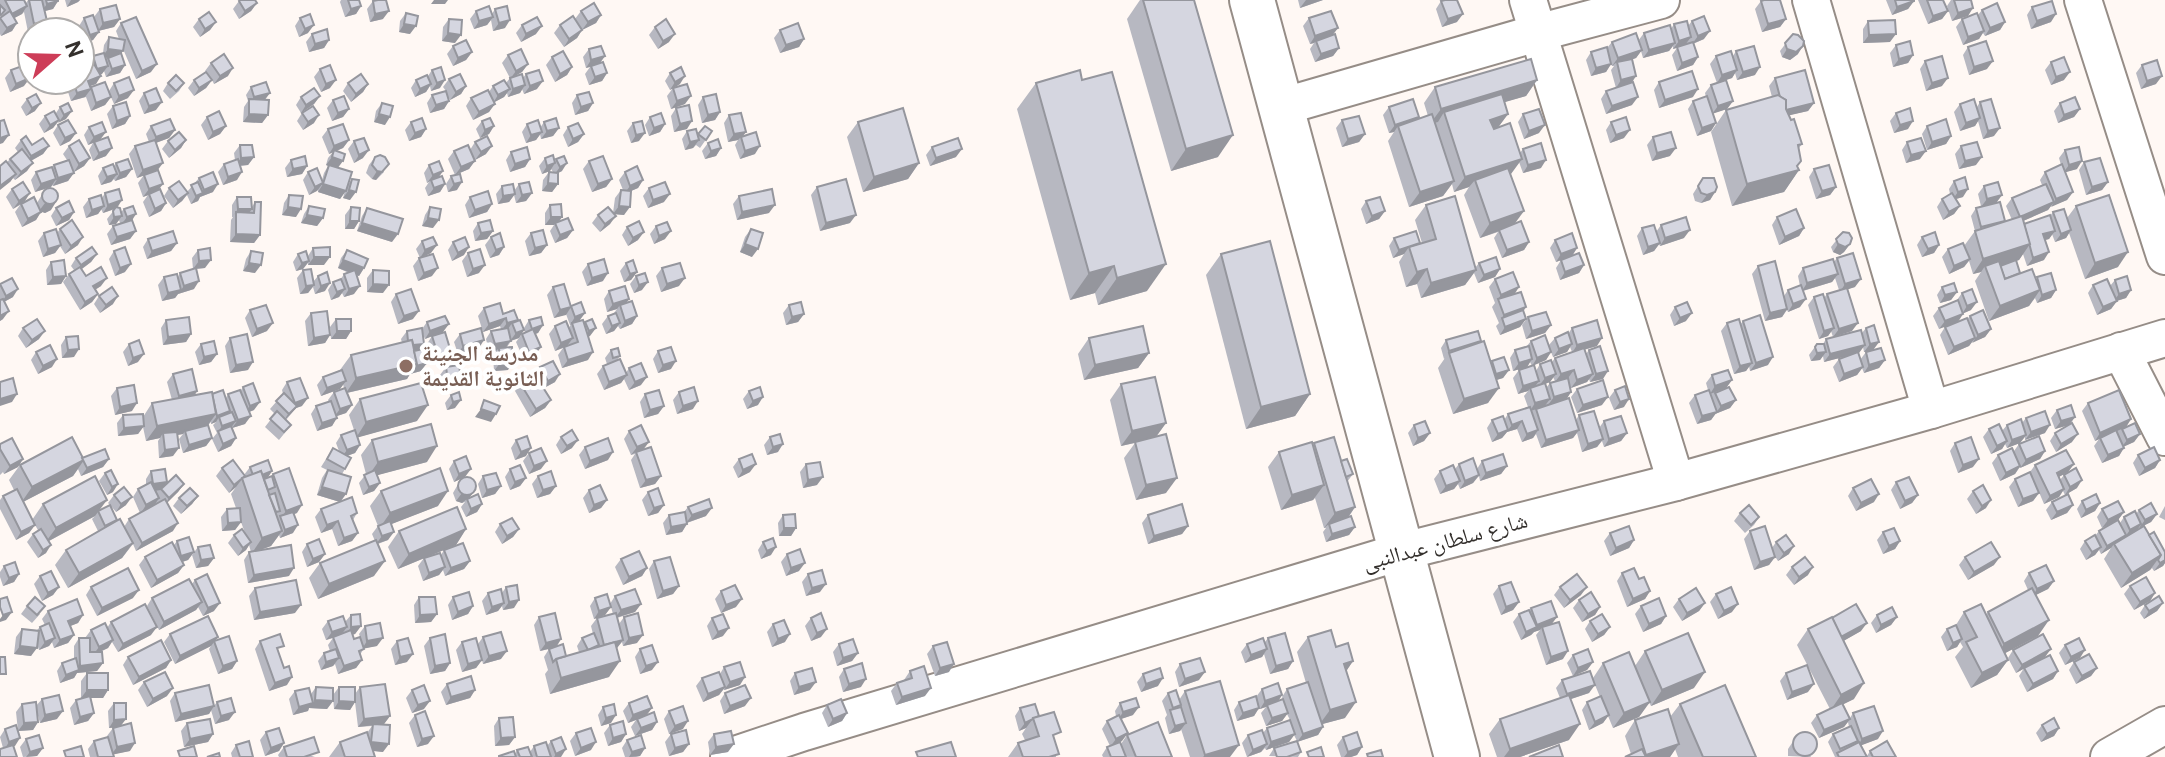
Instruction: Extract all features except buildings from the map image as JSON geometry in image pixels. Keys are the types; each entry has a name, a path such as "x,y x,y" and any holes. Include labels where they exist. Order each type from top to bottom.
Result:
{"street":[{"path":"1252,0 1457,757"},
{"path":"1281,107 1532,16 1661,0"},
{"path":"1811,0 1931,410"},
{"path":"2083,0 2165,256"},
{"path":"1532,16 1676,482"},
{"name":"شارع سلطان عبدالنبى","path":"729,757 807,744 1400,552 1676,482 1931,410 2165,338"},
{"path":"2121,351 2165,437"},
{"path":"2109,757 2165,725"}],"place":[{"name":"مدرسة الجنينة الثانوية القديمة","path":"406,366"}]}
